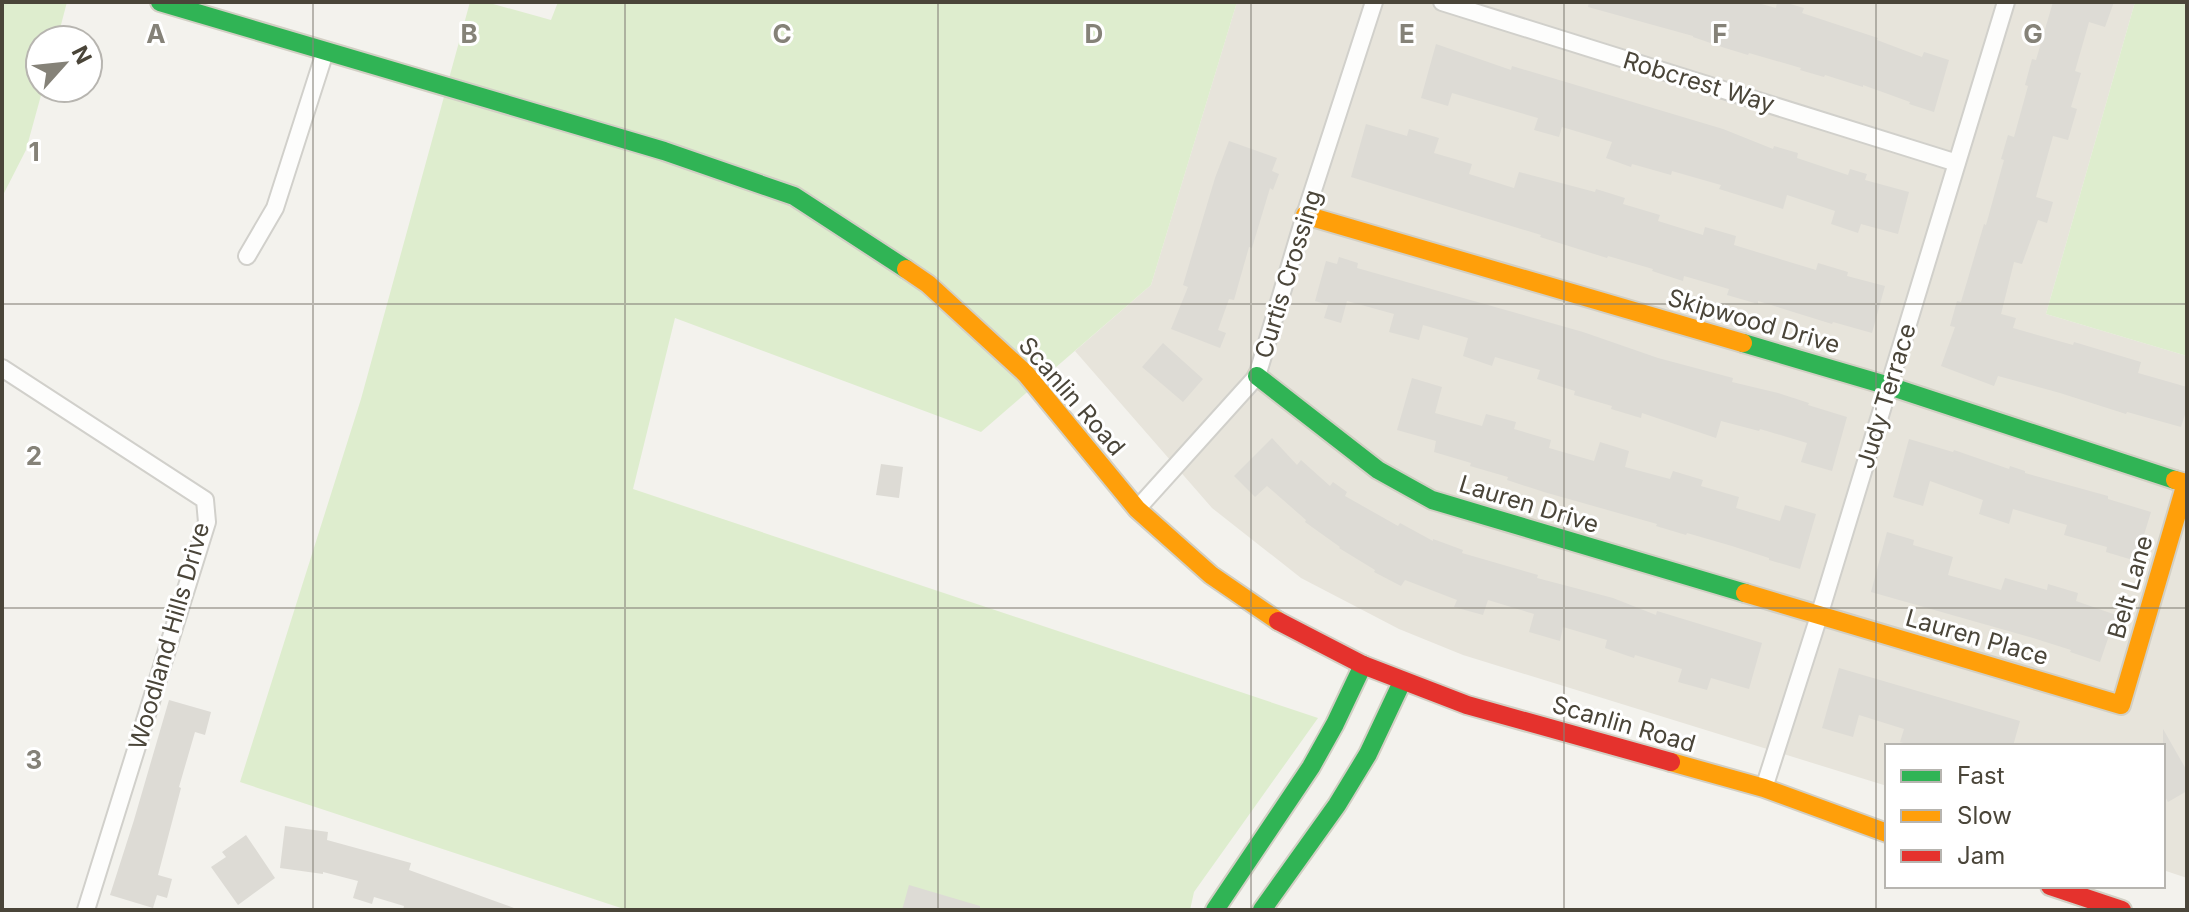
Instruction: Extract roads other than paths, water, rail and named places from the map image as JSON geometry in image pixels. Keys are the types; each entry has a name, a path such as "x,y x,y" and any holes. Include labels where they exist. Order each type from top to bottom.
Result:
{"street":[{"name":"Scanlin Road","path":"160,2 664,151 794,196 928,284 1026,374 1137,509 1211,575 1285,626 1402,682 1467,705 1764,788 1885,832"},
{"name":"Curtis Crossing","path":"1137,509 1257,376 1374,2"},
{"name":"Robcrest Way","path":"1442,2 1957,163"},
{"name":"Judy Terrace","path":"1764,788 2006,2"},
{"path":"247,256 275,208 325,52"},
{"name":"Skipwood Drive","path":"1305,215 1889,386 2186,483"},
{"name":"Woodland Hills Drive","path":"2,368 205,500 207,522 86,910"},
{"name":"Lauren Drive","path":"1257,376 1378,470 1432,500 1819,616"},
{"name":"Belt Lane","path":"2121,705 2186,483"},
{"name":"Lauren Place","path":"1819,616 2121,705"},
{"path":"1215,910 1336,726 1363,665"},
{"path":"1262,910 1345,792 1368,754 1402,682"},
{"path":"2056,888 2122,910"}]}
